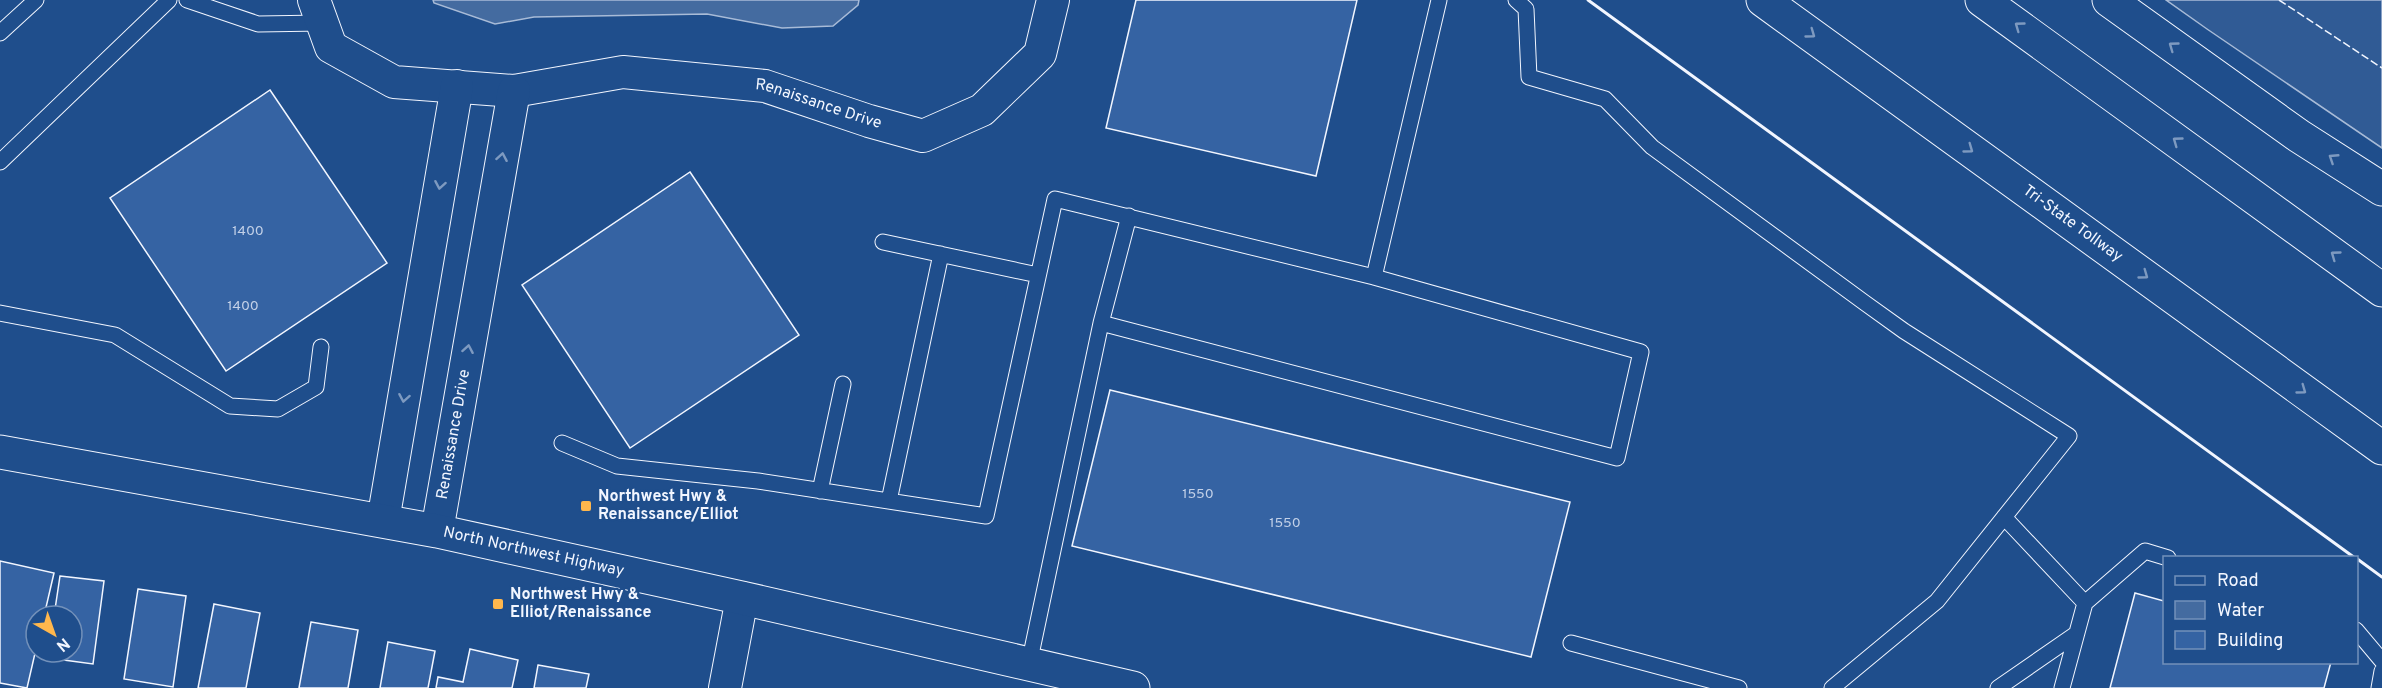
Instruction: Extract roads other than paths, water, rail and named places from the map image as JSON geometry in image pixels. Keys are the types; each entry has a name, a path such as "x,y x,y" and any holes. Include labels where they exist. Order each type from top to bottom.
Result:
{"main road":[{"name":"Tri-State Tollway","path":"1763,0 2382,448"},
{"path":"1982,0 2382,290"},
{"path":"2109,0 2299,136 2382,189"},
{"name":"North Northwest Highway","path":"0,452 436,531 742,598 1133,688"}],"street":[{"name":"Renaissance Drive","path":"318,12 331,47 394,82 514,91 623,72 765,86 869,121 923,136 982,110 1040,54 1053,0"},
{"path":"383,521 457,86"},
{"name":"Renaissance Drive","path":"436,531 514,91"},
{"path":"725,688 742,598"}],"lane":[{"path":"0,33 36,0"},
{"path":"0,162 169,0"},
{"path":"187,0 258,24 318,12"},
{"path":"1374,277 1439,0"},
{"path":"1516,0 1526,9 1529,77 1605,99 1652,147 1865,303 1904,331 2069,436 1937,601 1832,688"},
{"path":"562,443 617,466 758,481 986,516 1055,200 1129,216 1374,277 1641,352 1617,458 1101,323"},
{"path":"1029,664 1101,323 1129,216"},
{"path":"883,242 1038,274"},
{"path":"889,501 941,254"},
{"path":"0,312 115,335 231,406 278,409 316,387 321,347"},
{"path":"820,491 843,384"},
{"path":"2004,517 2085,603"},
{"path":"2062,688 2085,603 2145,551 2163,556"},
{"path":"2358,632 2382,660"},
{"path":"1998,688 2076,634"},
{"path":"1571,643 1739,688"},
{"path":"2379,688 2382,671"}],"water":[{"path":"433,0 859,0 858,5 833,26 782,28 707,14 534,17 495,24 434,3"}],"place":[{"name":"Northwest Hwy & Renaissance/Elliot","path":"586,506"},
{"name":"Northwest Hwy & Elliot/Renaissance","path":"498,604"}]}
